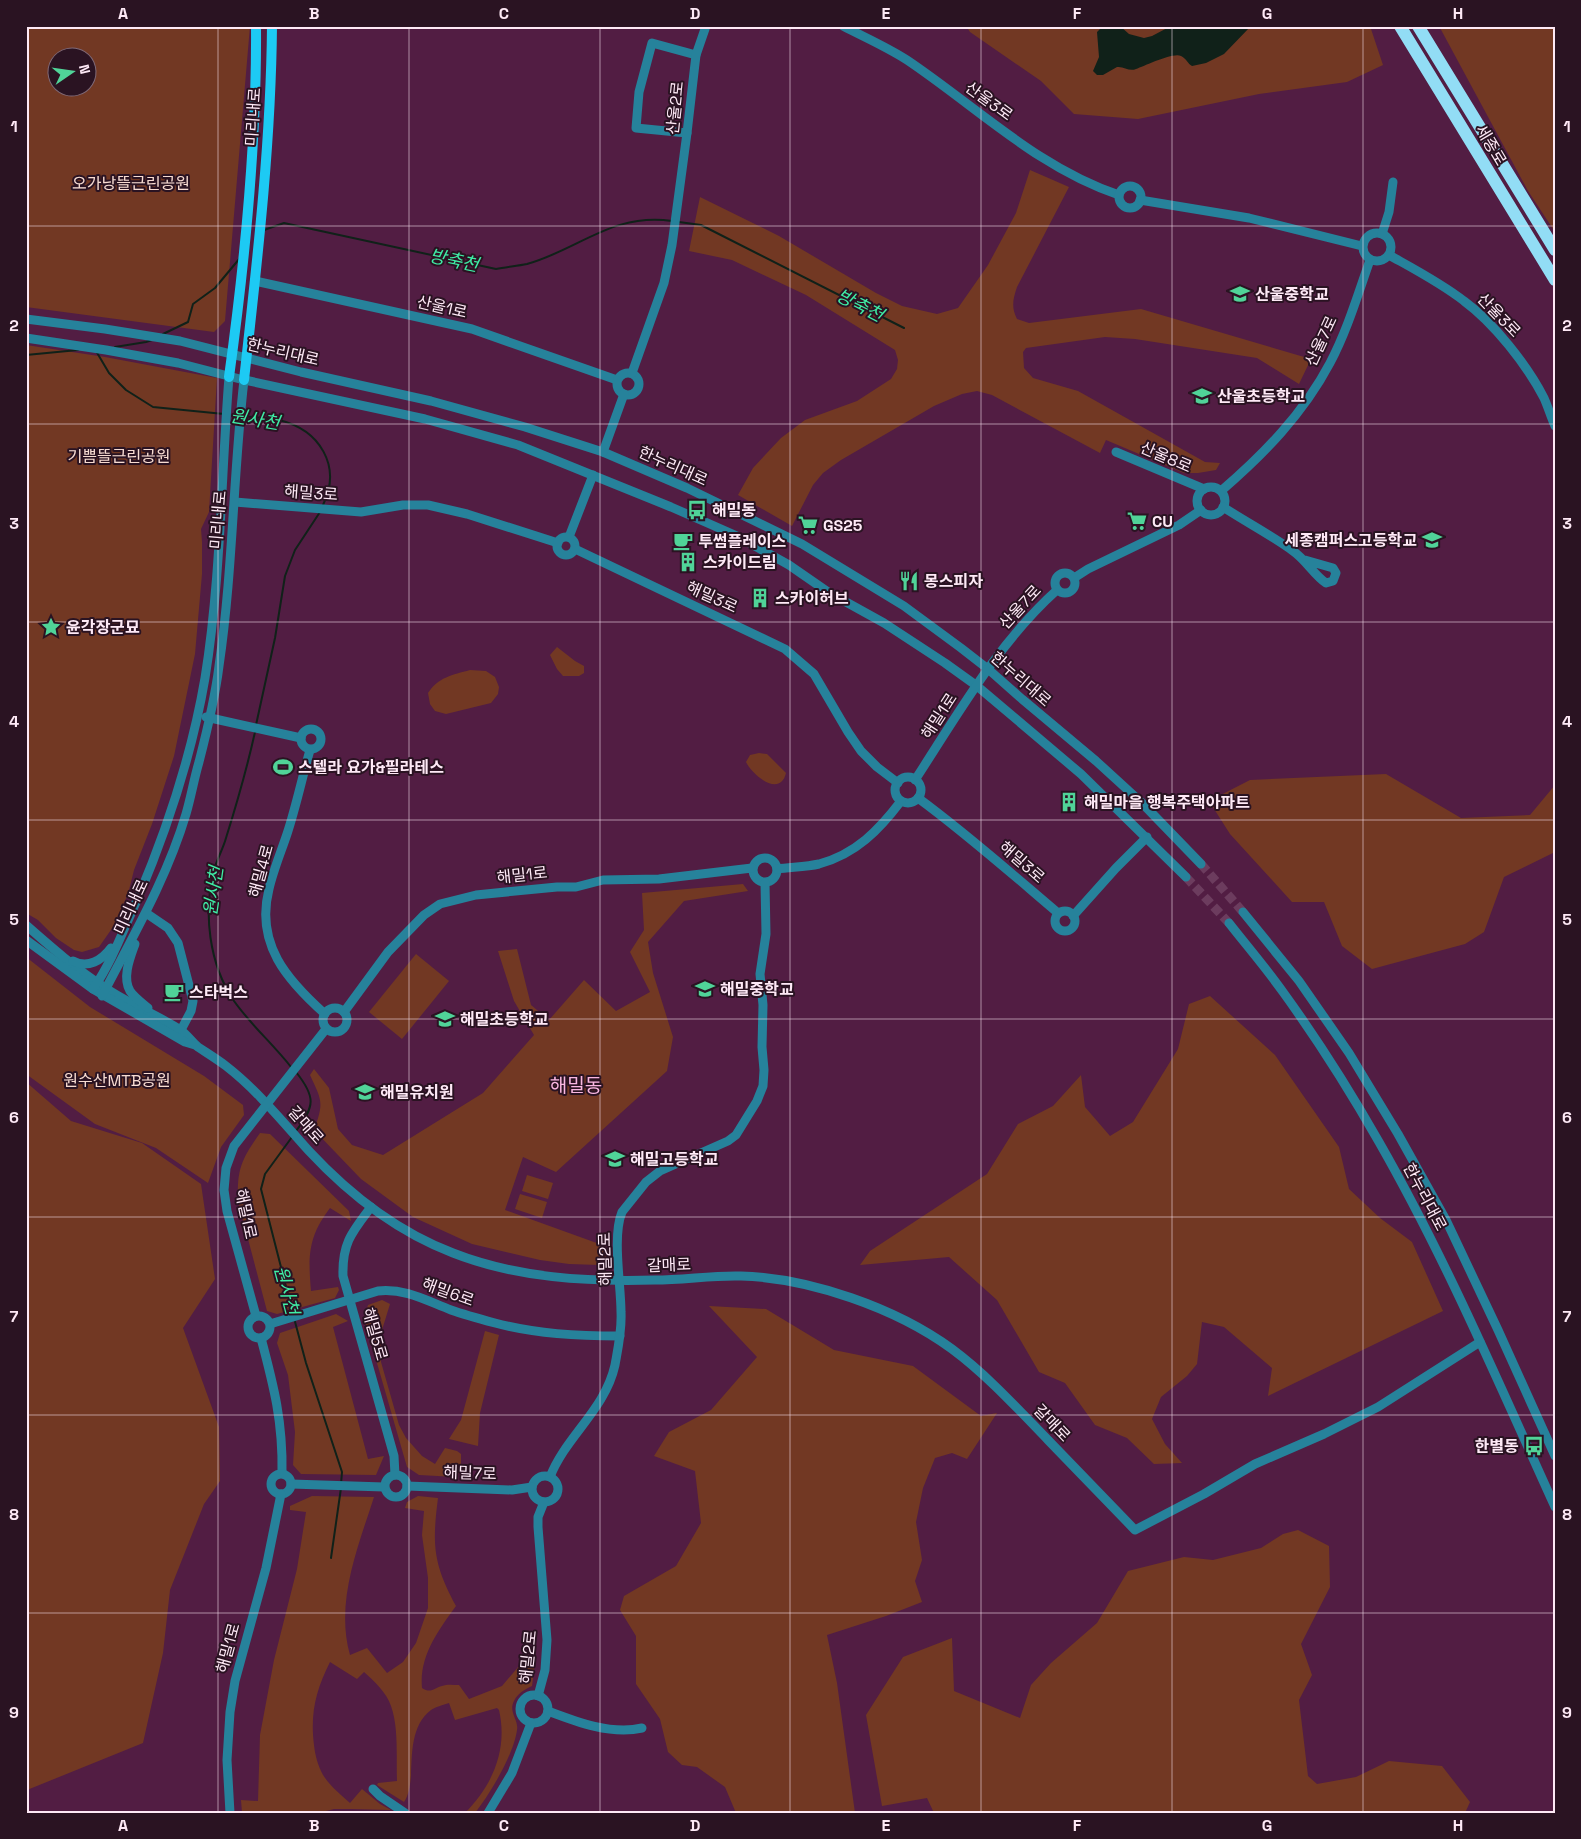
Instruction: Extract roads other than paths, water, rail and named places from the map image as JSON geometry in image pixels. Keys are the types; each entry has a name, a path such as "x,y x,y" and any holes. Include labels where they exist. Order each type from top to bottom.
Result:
{"highway":[{"name":"세종로","path":"1400,26 1555,280"},
{"name":"세종로","path":"1418,26 1555,250"}],"main road":[{"name":"미리내로","path":"229,377 242,280 247,222 256,78 256,26"},
{"name":"미리내로","path":"244,380 262,209 271,79 272,26"}],"street":[{"name":"산울2로","path":"632,373 664,283 672,246 688,133 696,55 706,26"},
{"name":"산울3로","path":"843,26 906,60 1037,155 1082,181 1119,195"},
{"path":"688,133 636,128 640,92 652,43 696,55"},
{"path":"1382,234 1389,212 1393,182"},
{"path":"1133,186 1139,190 1140,200 1135,207 1128,208 1122,205 1119,195 1125,187 1133,186"},
{"path":"1140,200 1249,218 1362,246"},
{"path":"1369,234 1382,234 1390,241 1391,251 1381,261 1370,260 1365,255 1362,246 1369,234"},
{"name":"산울3로","path":"1389,255 1423,274 1464,301 1489,322 1520,360 1544,398 1555,426"},
{"name":"산울7로","path":"1221,491 1254,463 1290,423 1329,365 1342,337 1370,260"},
{"name":"산울1로","path":"255,281 472,329 617,380"},
{"name":"한누리대로","path":"26,319 105,329 180,342 430,401 525,426 604,452 687,488 802,544 904,606 988,669 1122,785 1201,864"},
{"name":"한누리대로","path":"26,338 178,363 229,377 434,422 518,445 737,536 789,565 828,592 884,624 977,686 1081,774 1186,877"},
{"path":"624,373 632,373 638,380 638,388 634,393 624,394 618,389 617,380 624,373"},
{"name":"미리내로","path":"95,986 149,872 187,763 198,715 210,640 223,490 229,377"},
{"name":"미리내로","path":"104,992 141,925 186,814 210,718 219,666 235,502 237,449 244,380"},
{"path":"604,452 624,394"},
{"name":"산울8로","path":"1116,452 1204,489"},
{"path":"569,537 593,475"},
{"path":"1213,487 1221,491 1225,499 1223,507 1217,513 1212,514 1201,510 1198,500 1199,495 1204,489 1213,487"},
{"name":"해밀3로","path":"235,502 361,512 403,505 428,505 467,514 558,543"},
{"path":"1223,507 1305,560"},
{"path":"1074,578 1088,569 1179,525 1201,510"},
{"path":"563,537 569,537 575,543 575,549 571,553 565,554 560,551 558,543 563,537"},
{"name":"해밀3로","path":"575,549 784,648 814,674 861,751 877,767 898,783"},
{"path":"1065,573 1074,578 1076,585 1070,593 1063,594 1057,590 1055,584 1059,575 1065,573"},
{"name":"산울7로","path":"988,669 1012,636 1036,609 1057,590"},
{"name":"해밀1로","path":"915,780 988,669"},
{"path":"198,715 301,738"},
{"path":"309,729 318,732 321,738 320,744 310,750 303,745 301,738 304,732 309,729"},
{"name":"해밀4로","path":"310,750 288,830 269,888 266,925 275,957 282,969 324,1014"},
{"path":"904,778 915,780 920,786 918,798 908,803 901,801 896,793 898,783 904,778"},
{"name":"해밀3로","path":"918,798 988,852 1015,878 1058,913"},
{"path":"777,869 818,864 852,851 872,836 901,801"},
{"path":"1073,916 1147,837"},
{"path":"764,858 772,860 777,869 774,878 765,883 756,879 752,868 757,861 764,858"},
{"name":"해밀1로","path":"344,1012 388,952 424,915 440,904 476,894 576,887 604,880 659,879 752,868"},
{"name":"해밀2로","path":"550,1477 561,1454 586,1424 606,1391 614,1368 620,1336 618,1249 620,1218 635,1194 660,1171 695,1154 719,1146 736,1135 748,1117 762,1086 764,1070 762,1047 763,1004 760,974 766,934 765,883"},
{"path":"1064,911 1073,916 1075,922 1072,928 1063,932 1057,929 1054,922 1058,913 1064,911"},
{"name":"한누리대로","path":"1243,912 1299,981 1349,1053 1398,1134 1446,1220 1555,1456"},
{"path":"146,913 168,928 178,943 193,1002 191,1011 180,1030"},
{"name":"한누리대로","path":"1229,923 1283,992 1332,1065 1378,1141 1423,1223 1480,1342 1555,1507"},
{"name":"갈매로","path":"26,925 95,986"},
{"path":"141,925 128,967 128,983 130,991 158,1018"},
{"path":"56,951 76,963 91,964 105,956 124,928"},
{"name":"갈매로","path":"26,940 104,992 186,1042 195,1045"},
{"name":"갈매로","path":"104,992 180,1030 195,1045 227,1067 267,1104 312,1154 355,1195 410,1232 437,1247 501,1269 538,1275 620,1281 742,1276 779,1280 830,1290 905,1321 952,1349 994,1385 1135,1530 1204,1494 1255,1464 1324,1434 1378,1407 1480,1342"},
{"path":"335,1008 344,1012 346,1021 344,1028 337,1032 326,1029 323,1022 324,1014 327,1011 335,1008"},
{"name":"해밀1로","path":"256,1316 228,1212 224,1190 226,1168 234,1146 326,1029"},
{"name":"해밀5로","path":"371,1207 354,1230 344,1251 344,1276 394,1456 395,1475"},
{"name":"해밀6로","path":"270,1324 378,1291 396,1290 459,1313 515,1328 566,1335 620,1336"},
{"path":"256,1316 265,1318 270,1324 269,1332 262,1338 252,1336 248,1331 249,1322 256,1316"},
{"path":"262,1338 276,1394 280,1420 282,1474"},
{"path":"276,1474 282,1474 288,1477 291,1484 289,1490 281,1494 272,1491 270,1482 276,1474"},
{"path":"395,1475 402,1476 407,1486 405,1494 398,1498 390,1497 384,1487 386,1480 395,1475"},
{"path":"550,1477 556,1482 557,1490 551,1500 544,1502 536,1498 532,1487 538,1478 550,1477"},
{"path":"291,1484 384,1487"},
{"name":"해밀7로","path":"407,1486 512,1490 532,1487"},
{"name":"해밀1로","path":"230,1813 227,1760 234,1681 266,1568 281,1494"},
{"name":"해밀2로","path":"538,1696 545,1670 547,1640 538,1527 538,1517 544,1502"},
{"path":"538,1696 546,1702 548,1711 547,1715 540,1722 531,1723 521,1714 521,1706 526,1698 538,1696"},
{"path":"548,1711 581,1722 624,1731 642,1728"},
{"path":"488,1813 512,1773 531,1723"},
{"path":"373,1789 405,1813"}],"waterway":[{"name":"방축천","path":"264,230 284,223 496,269 527,264 545,258 596,234 632,222 651,220 672,221"},
{"name":"방축천","path":"679,222 701,225 904,328"},
{"name":"방축천","path":"163,334 188,322 193,304 215,288 240,258"},
{"name":"방축천","path":"115,347 152,340"},
{"name":"방축천","path":"26,355 78,350"},
{"name":"원사천","path":"96,351 109,373 126,390 153,407 224,414"},
{"name":"원사천","path":"244,416 275,419 293,425 306,432 316,441 324,452 330,477 323,505"},
{"name":"원사천","path":"256,725 275,638 285,576 295,550 320,512"},
{"name":"원사천","path":"255,732 234,812 214,870 209,903 210,938 219,971 234,1001 291,1067"},
{"name":"원사천","path":"296,1072 307,1088 311,1102 307,1115 296,1131"},
{"name":"원사천","path":"292,1137 265,1174 261,1189 293,1314"},
{"name":"원사천","path":"294,1318 306,1363 342,1472 341,1484"},
{"name":"원사천","path":"331,1558 341,1488"}],"tunnel":[{"path":"1201,864 1243,912"},
{"path":"1186,877 1229,923"}],"place":[{"name":"산울중학교","path":"1240,294"},
{"name":"산울초등학교","path":"1202,396"},
{"name":"해밀동","path":"697,510"},
{"name":"CU","path":"1137,521"},
{"name":"GS25","path":"808,525"},
{"name":"세종캠퍼스고등학교","path":"1432,540"},
{"name":"투썸플레이스","path":"683,541"},
{"name":"스카이드림","path":"688,562"},
{"name":"몽스피자","path":"909,581"},
{"name":"스카이허브","path":"760,598"},
{"name":"윤각장군묘","path":"51,627"},
{"name":"스텔라 요가&필라테스","path":"283,767"},
{"name":"해밀마을 행복주택아파트","path":"1069,802"},
{"name":"해밀중학교","path":"705,989"},
{"name":"스타벅스","path":"174,992"},
{"name":"해밀초등학교","path":"445,1019"},
{"name":"해밀유치원","path":"365,1092"},
{"name":"해밀고등학교","path":"615,1159"},
{"name":"한별동","path":"1534,1446"}],"district":[{"name":"해밀동","path":"576,1085"}],"park label":[{"name":"오가낭뜰근린공원","path":"131,183"},
{"name":"기쁨뜰근린공원","path":"119,456"},
{"name":"원수산MTB공원","path":"117,1080"}]}
